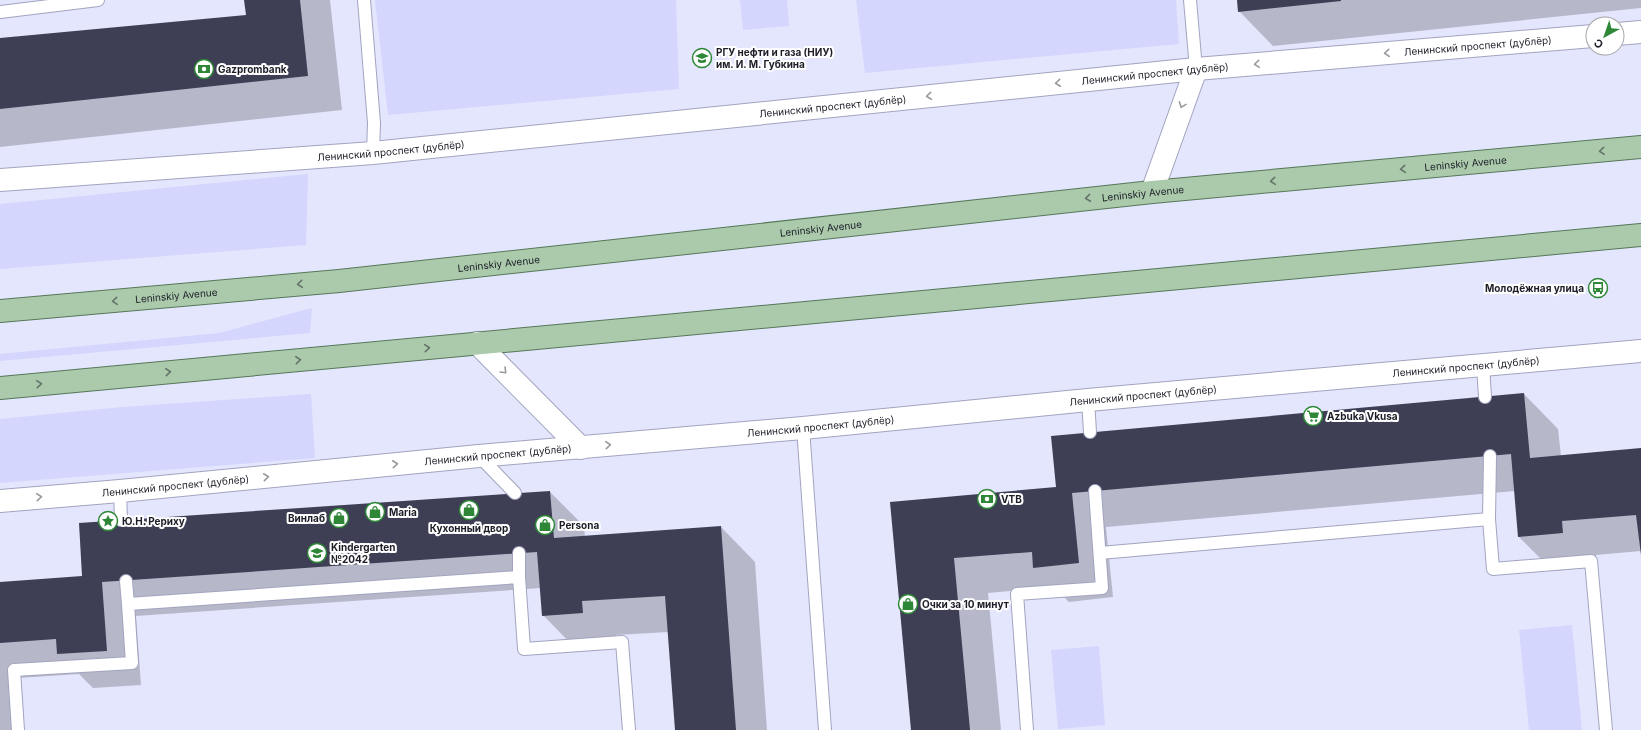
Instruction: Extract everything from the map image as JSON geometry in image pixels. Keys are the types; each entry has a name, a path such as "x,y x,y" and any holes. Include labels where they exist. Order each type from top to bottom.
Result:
{"main road":[{"name":"Leninskiy Avenue","path":"0,311 347,280 1152,192 1641,147"},
{"path":"0,388 1641,235"}],"street":[{"path":"1625,33 1641,32"},
{"name":"Ленинский проспект (дублёр)","path":"0,180 373,153 1196,69 1585,37"},
{"path":"1152,192 1196,69"},
{"path":"477,343 581,448"},
{"name":"Ленинский проспект (дублёр)","path":"0,501 120,491 480,456 804,428 1088,400 1641,351"}],"lane":[{"path":"0,12 98,0"},
{"path":"364,0 374,123 373,153"},
{"path":"1190,0 1196,69"},
{"path":"1483,365 1486,397"},
{"path":"1088,400 1090,432"},
{"path":"804,428 825,730"},
{"path":"480,456 515,493"},
{"path":"1490,456 1489,519 1493,569 1591,561 1606,730"},
{"path":"120,491 121,520"},
{"path":"1028,730 1017,594 1102,588 1095,491"},
{"path":"1100,553 1489,519"},
{"path":"519,553 519,577 524,649 622,642 629,730"},
{"path":"128,604 519,577"},
{"path":"18,730 14,670 132,663 126,580"}],"shaded area":[{"path":"375,0 676,0 679,89 388,115"},
{"path":"740,0 787,0 789,26 743,30"},
{"path":"856,0 1176,0 1179,44 865,73"},
{"path":"308,174 306,245 0,269 0,204"},
{"path":"312,308 310,333 0,361 0,354 219,333"},
{"path":"311,394 315,458 0,483 0,419 122,407"},
{"path":"1572,625 1582,730 1529,730 1519,630"},
{"path":"1099,646 1105,725 1058,729 1051,650"}],"building":[{"path":"244,0 300,0 308,76 0,109 0,38 246,15"},
{"path":"1237,0 1341,0 1341,1 1238,12"},
{"path":"1524,393 1530,458 1641,448 1641,555 1636,515 1562,521 1563,533 1518,537 1511,454 1072,493 1079,563 1033,568 1032,552 954,558 970,730 911,730 890,502 1056,487 1051,436"},
{"path":"550,491 554,538 721,526 736,730 675,730 665,596 582,601 583,613 542,616 537,552 102,582 107,651 57,654 56,639 0,643 0,582 82,576 79,523"}],"place":[{"name":"РГУ нефти и газа (НИУ) им. И. М. Губкина","path":"702,58"},
{"name":"Gazprombank","path":"204,69"},
{"name":"Молодёжная улица","path":"1598,288"},
{"name":"Azbuka Vkusa","path":"1313,416"},
{"name":"VTB","path":"987,499"},
{"name":"Кухонный двор","path":"469,510"},
{"name":"Maria","path":"375,512"},
{"name":"Винлаб","path":"339,518"},
{"name":"Ю.Н. Рериху","path":"108,521"},
{"name":"Persona","path":"545,525"},
{"name":"Kindergarten №2042","path":"317,553"},
{"name":"Очки за 10 минут","path":"908,604"}]}
